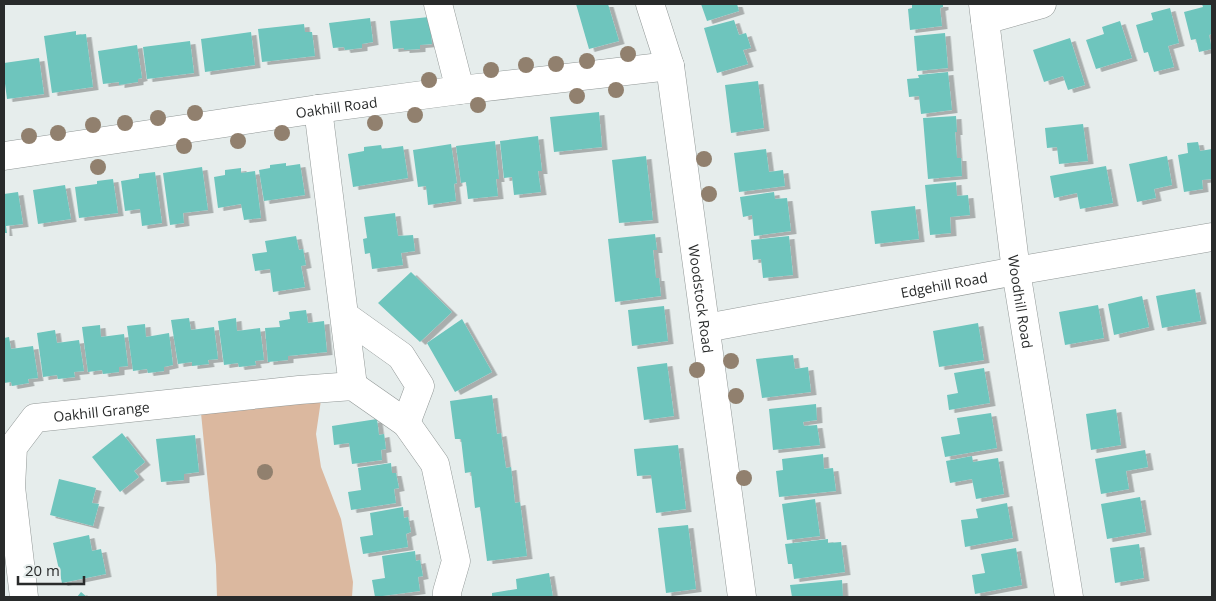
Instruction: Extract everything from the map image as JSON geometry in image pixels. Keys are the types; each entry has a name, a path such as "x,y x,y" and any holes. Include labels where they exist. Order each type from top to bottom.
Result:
{"street":[{"path":"438,4 460,90"},
{"name":"Woodstock Road","path":"650,4 670,66 742,597"},
{"path":"984,12 1042,4"},
{"name":"Woodhill Road","path":"984,12 1016,271 1070,597"},
{"name":"Oakhill Road","path":"4,156 318,109 460,90 670,66"},
{"path":"318,109 353,386 406,423 435,464 456,561 447,597"},
{"name":"Edgehill Road","path":"706,328 1212,237"},
{"path":"345,316 401,356 420,386 406,423"},
{"name":"Oakhill Grange","path":"24,597 11,487 13,447 35,418 353,386"}],"shaded area":[{"path":"321,400 316,434 321,467 341,519 353,582 352,597 217,597 216,565 201,413"}],"building":[{"path":"576,4 608,4 619,41 589,49"},
{"path":"701,4 737,4 739,11 707,21"},
{"path":"912,4 943,4 943,7 940,8 942,26 910,30 908,9 912,8"},
{"path":"1202,4 1212,4 1212,34 1209,35 1212,49 1199,52 1196,39 1191,40 1184,12 1203,7"},
{"path":"1170,8 1179,43 1168,46 1174,67 1154,72 1148,52 1144,53 1136,25 1153,20 1151,13"},
{"path":"429,17 432,44 420,45 420,49 393,49 390,21"},
{"path":"370,18 373,42 362,44 362,48 345,50 344,47 333,48 329,23"},
{"path":"734,20 739,35 746,33 751,48 743,50 748,64 717,73 704,28"},
{"path":"1120,21 1132,58 1096,69 1086,40 1104,34 1102,27"},
{"path":"304,24 305,32 312,32 315,56 262,62 258,29"},
{"path":"76,31 76,35 86,34 93,87 52,93 44,36"},
{"path":"251,32 255,65 205,72 201,39"},
{"path":"945,33 948,68 917,71 914,36"},
{"path":"1070,38 1085,85 1068,90 1063,76 1044,82 1033,50"},
{"path":"190,41 194,73 147,79 143,47"},
{"path":"137,45 142,78 138,79 138,82 119,85 119,82 103,84 98,51"},
{"path":"39,58 44,94 7,99 4,63"},
{"path":"948,72 952,110 921,114 919,96 909,97 907,79 919,78 918,75"},
{"path":"758,81 764,128 731,133 725,85"},
{"path":"599,112 602,147 554,152 550,117"},
{"path":"956,116 957,158 961,158 962,176 928,179 923,118"},
{"path":"1083,124 1088,161 1059,164 1057,147 1047,148 1045,128"},
{"path":"538,136 542,171 538,171 541,192 514,195 512,177 504,178 500,141"},
{"path":"495,141 499,179 496,179 498,196 468,199 466,182 461,183 456,146"},
{"path":"1198,142 1200,151 1212,149 1212,179 1202,180 1203,189 1184,192 1178,155 1188,153 1187,143"},
{"path":"451,144 457,183 454,184 456,201 428,205 426,186 418,187 413,150"},
{"path":"381,145 382,149 403,146 408,178 353,187 348,154 364,151 364,147"},
{"path":"766,149 769,172 783,170 785,186 739,192 734,153"},
{"path":"646,156 653,220 619,223 612,160"},
{"path":"1167,156 1172,185 1154,189 1156,198 1137,202 1129,164"},
{"path":"286,163 286,166 300,164 305,195 264,201 259,170 270,168 270,165"},
{"path":"1106,166 1113,203 1080,209 1077,193 1054,198 1050,176"},
{"path":"202,167 208,210 183,213 184,223 170,225 163,173"},
{"path":"241,168 241,173 255,171 261,218 244,220 241,204 218,208 214,177 225,175 225,170"},
{"path":"155,172 162,223 142,226 140,209 125,211 121,181 139,178 139,174"},
{"path":"113,179 118,213 79,218 75,187 97,184 97,181"},
{"path":"956,182 957,196 968,195 970,215 950,217 951,233 930,235 925,185"},
{"path":"65,185 71,219 38,224 33,190"},
{"path":"18,192 23,224 6,226 7,233 4,233 4,194"},
{"path":"774,192 775,199 787,198 791,231 754,236 752,215 743,217 740,197"},
{"path":"915,206 919,239 875,244 871,211"},
{"path":"395,213 398,236 413,235 415,251 401,253 403,265 372,269 370,253 365,254 363,239 367,238 364,217"},
{"path":"655,234 657,250 653,250 656,278 659,278 661,296 615,302 608,239"},
{"path":"296,236 299,250 303,249 306,265 301,266 305,287 273,292 270,269 255,271 252,254 267,252 265,241"},
{"path":"789,236 793,275 763,278 761,259 753,260 751,240"},
{"path":"411,272 452,312 420,342 378,303"},
{"path":"1195,289 1201,321 1162,328 1156,296"},
{"path":"1142,296 1149,327 1114,335 1108,304"},
{"path":"1098,305 1104,338 1065,345 1059,312"},
{"path":"664,306 668,341 632,346 628,310"},
{"path":"306,310 308,323 324,321 327,352 288,356 288,360 268,362 265,328 280,327 279,321 290,319 289,312"},
{"path":"189,318 191,330 214,327 218,359 208,360 209,364 192,366 192,362 178,364 171,320"},
{"path":"236,318 237,331 260,328 264,360 255,361 256,365 239,367 238,363 224,365 218,321"},
{"path":"462,319 492,372 455,392 427,343"},
{"path":"978,323 984,360 939,367 933,331"},
{"path":"145,324 146,337 169,333 173,365 164,367 164,371 148,373 147,369 133,371 127,326"},
{"path":"100,325 101,337 124,334 128,366 119,367 119,372 103,374 102,370 88,372 82,327"},
{"path":"55,330 57,343 79,340 84,371 74,372 75,377 58,379 57,375 43,377 37,333"},
{"path":"9,337 11,349 33,346 38,378 28,379 29,383 12,386 11,382 4,383 4,338"},
{"path":"793,355 795,369 808,367 811,392 762,398 756,359"},
{"path":"667,363 674,416 644,420 637,367"},
{"path":"984,368 990,403 949,410 947,395 958,393 954,373"},
{"path":"492,395 497,434 501,433 506,468 511,467 515,503 520,502 527,556 487,561 480,507 475,508 471,472 465,473 461,439 455,439 450,401"},
{"path":"816,404 817,420 803,422 804,426 817,425 820,445 773,450 769,409"},
{"path":"1116,409 1121,445 1091,450 1086,414"},
{"path":"991,413 997,448 945,457 941,437 960,434 957,418"},
{"path":"377,419 379,435 384,434 386,449 381,450 382,460 352,464 349,443 334,445 332,426"},
{"path":"122,433 145,462 134,471 139,477 120,492 92,457"},
{"path":"195,435 199,472 184,474 184,480 161,482 156,439"},
{"path":"678,445 686,509 656,513 651,475 637,476 634,449"},
{"path":"1145,450 1148,467 1126,471 1129,489 1101,494 1095,459"},
{"path":"823,454 824,469 833,468 836,491 779,497 776,471 783,470 782,459"},
{"path":"972,456 973,462 998,458 1004,494 976,499 972,479 950,483 946,461"},
{"path":"391,463 392,473 396,473 399,488 394,489 396,503 351,510 348,492 361,490 358,468"},
{"path":"59,479 96,488 92,503 99,504 93,526 50,515"},
{"path":"1140,497 1146,532 1107,539 1101,504"},
{"path":"815,499 820,536 787,540 782,504"},
{"path":"1007,503 1013,538 965,547 961,520 978,518 976,509"},
{"path":"403,507 404,518 408,517 411,532 406,534 408,547 363,554 360,537 373,535 370,513"},
{"path":"688,525 696,589 666,593 658,528"},
{"path":"89,535 92,551 101,549 106,574 62,583 53,543"},
{"path":"828,539 828,543 841,542 845,572 794,579 792,564 788,564 785,544"},
{"path":"1139,544 1144,578 1115,583 1110,548"},
{"path":"1016,548 1022,585 975,594 972,575 985,573 981,554"},
{"path":"415,551 416,561 420,560 423,576 418,577 420,591 375,597 372,580 385,578 382,556"},
{"path":"549,573 553,597 492,597 492,593 517,589 516,579"},
{"path":"842,580 843,597 792,597 790,585"},
{"path":"81,592 87,597 77,597"}]}
